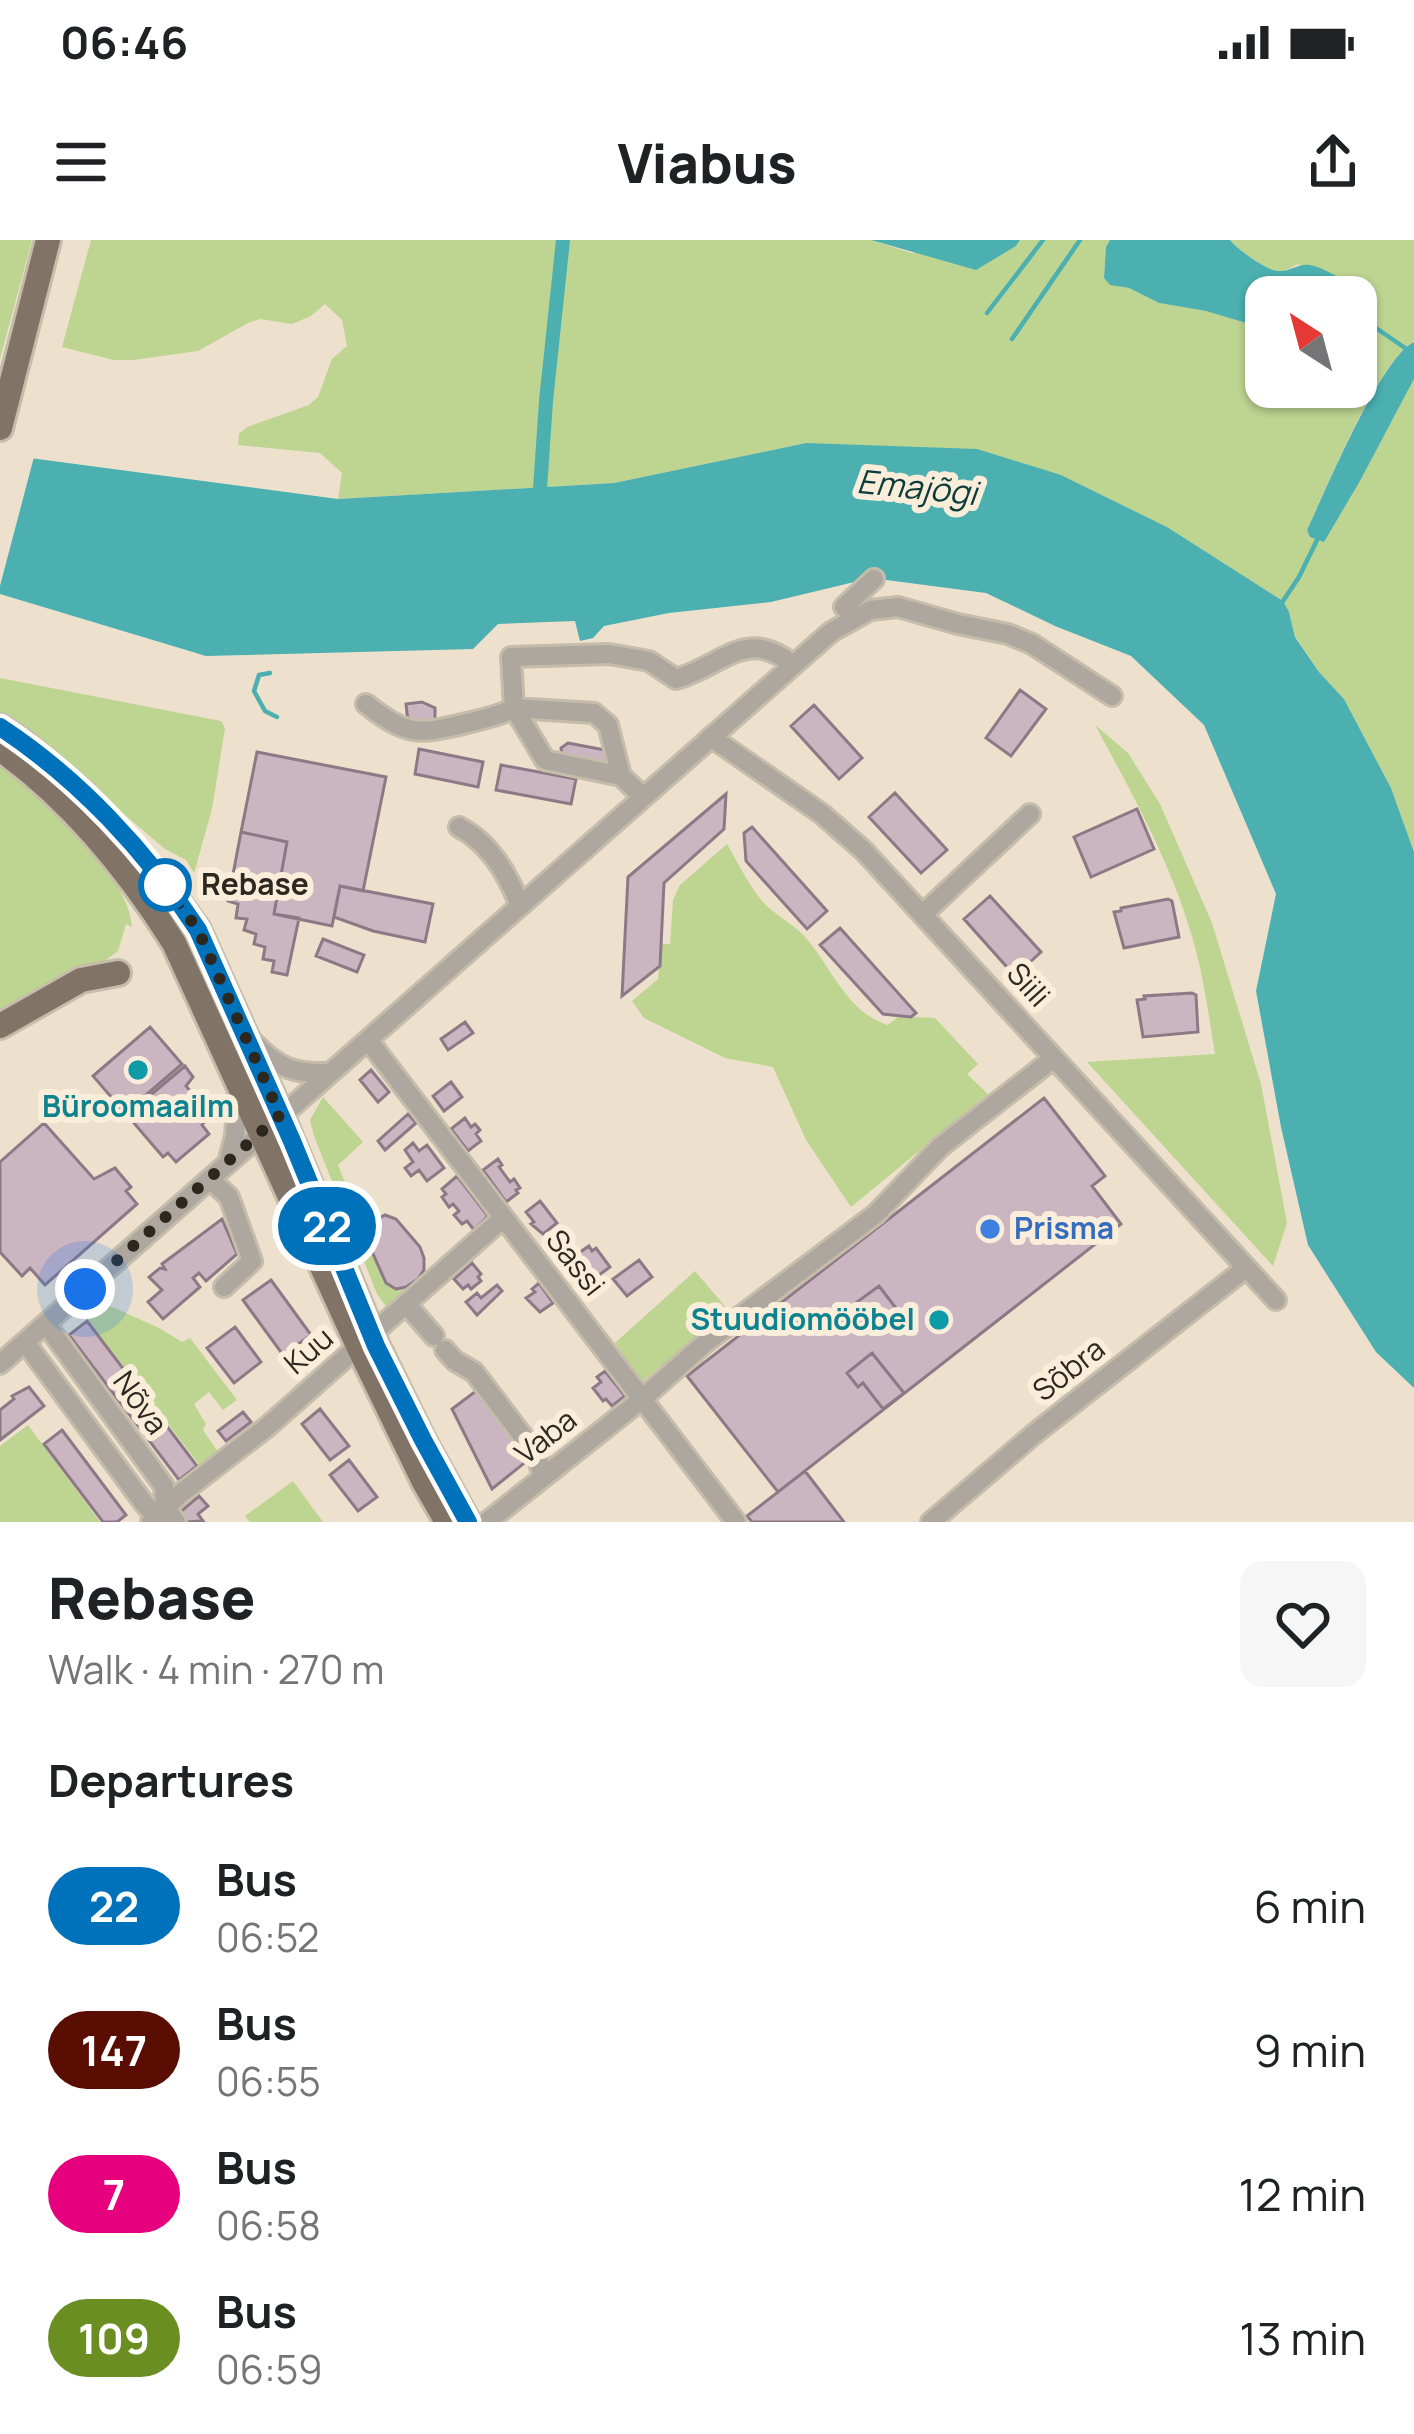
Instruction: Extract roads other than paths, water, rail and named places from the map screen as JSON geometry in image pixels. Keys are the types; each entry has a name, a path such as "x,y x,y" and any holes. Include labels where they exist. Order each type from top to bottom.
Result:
{"main road":[{"path":"0,428 48,240"},
{"path":"0,727 82,792 198,930 243,1032 254,1140 275,1160 366,1342 424,1482 447,1522"},
{"path":"0,749 49,787 134,883 174,943 238,1080 254,1140 468,1522"},
{"path":"0,1026 82,980 118,974"}],"street":[{"path":"854,616 844,607 874,579"},
{"path":"0,1364 854,616 898,607 1008,634 1112,696"},
{"path":"643,797 621,776 545,760 514,707 511,657 609,654 649,661 676,680 744,649 761,647 793,665"},
{"path":"366,704 393,725 428,733 501,715 514,707 594,713 608,725 621,776"},
{"name":"Siili","path":"711,737 822,814 864,851 1276,1300"},
{"path":"922,914 1030,814"},
{"path":"459,827 488,848 510,880 520,906"},
{"path":"243,1032 289,1070 330,1073"},
{"name":"Sassi","path":"368,1040 736,1522"},
{"name":"Vaba","path":"487,1522 705,1343 876,1214 940,1147 1054,1058"},
{"path":"238,1080 236,1136 254,1140"},
{"path":"210,1179 229,1197 252,1261 224,1287"},
{"name":"Kuu","path":"162,1518 502,1219"},
{"name":"Sõbra","path":"931,1522 1034,1434 1246,1268"},
{"path":"407,1305 455,1361 474,1372 537,1455 544,1477"},
{"name":"Nõva","path":"46,1324 164,1486 162,1518"},
{"name":"Nõva","path":"25,1342 143,1502 162,1518"}],"water":[{"path":"871,240 1020,240 976,270"},
{"path":"1110,240 1230,240 1273,270 1309,265 1335,276 1245,276 1245,323 1159,303 1129,288 1110,285 1104,278"},
{"path":"1414,342 1414,379 1324,542 1310,537 1307,530 1340,458 1365,408 1377,408 1377,387"},
{"name":"Emajõgi","path":"806,443 977,449 1061,475 1167,527 1283,601 1295,637 1344,699 1391,788 1414,852 1414,1388 1376,1352 1308,1245 1256,991 1276,894 1204,725 1131,656 986,593 871,578 771,602 669,613 604,626 593,638 580,641 575,621 498,624 473,649 206,656 0,594 0,454 338,499 614,483"}],"waterway":[{"path":"539,504 563,240"},
{"path":"987,313 1043,240"},
{"path":"1012,339 1080,240"},
{"path":"1377,329 1405,348"},
{"path":"1281,604 1319,536"},
{"path":"270,673 259,675 254,691 265,711 277,717"}],"place":[{"name":"Rebase","path":"165,885"},
{"name":"Büroomaailm","path":"138,1070"},
{"name":"Prisma","path":"990,1229"},
{"name":"Stuudiomööbel","path":"939,1320"}]}
